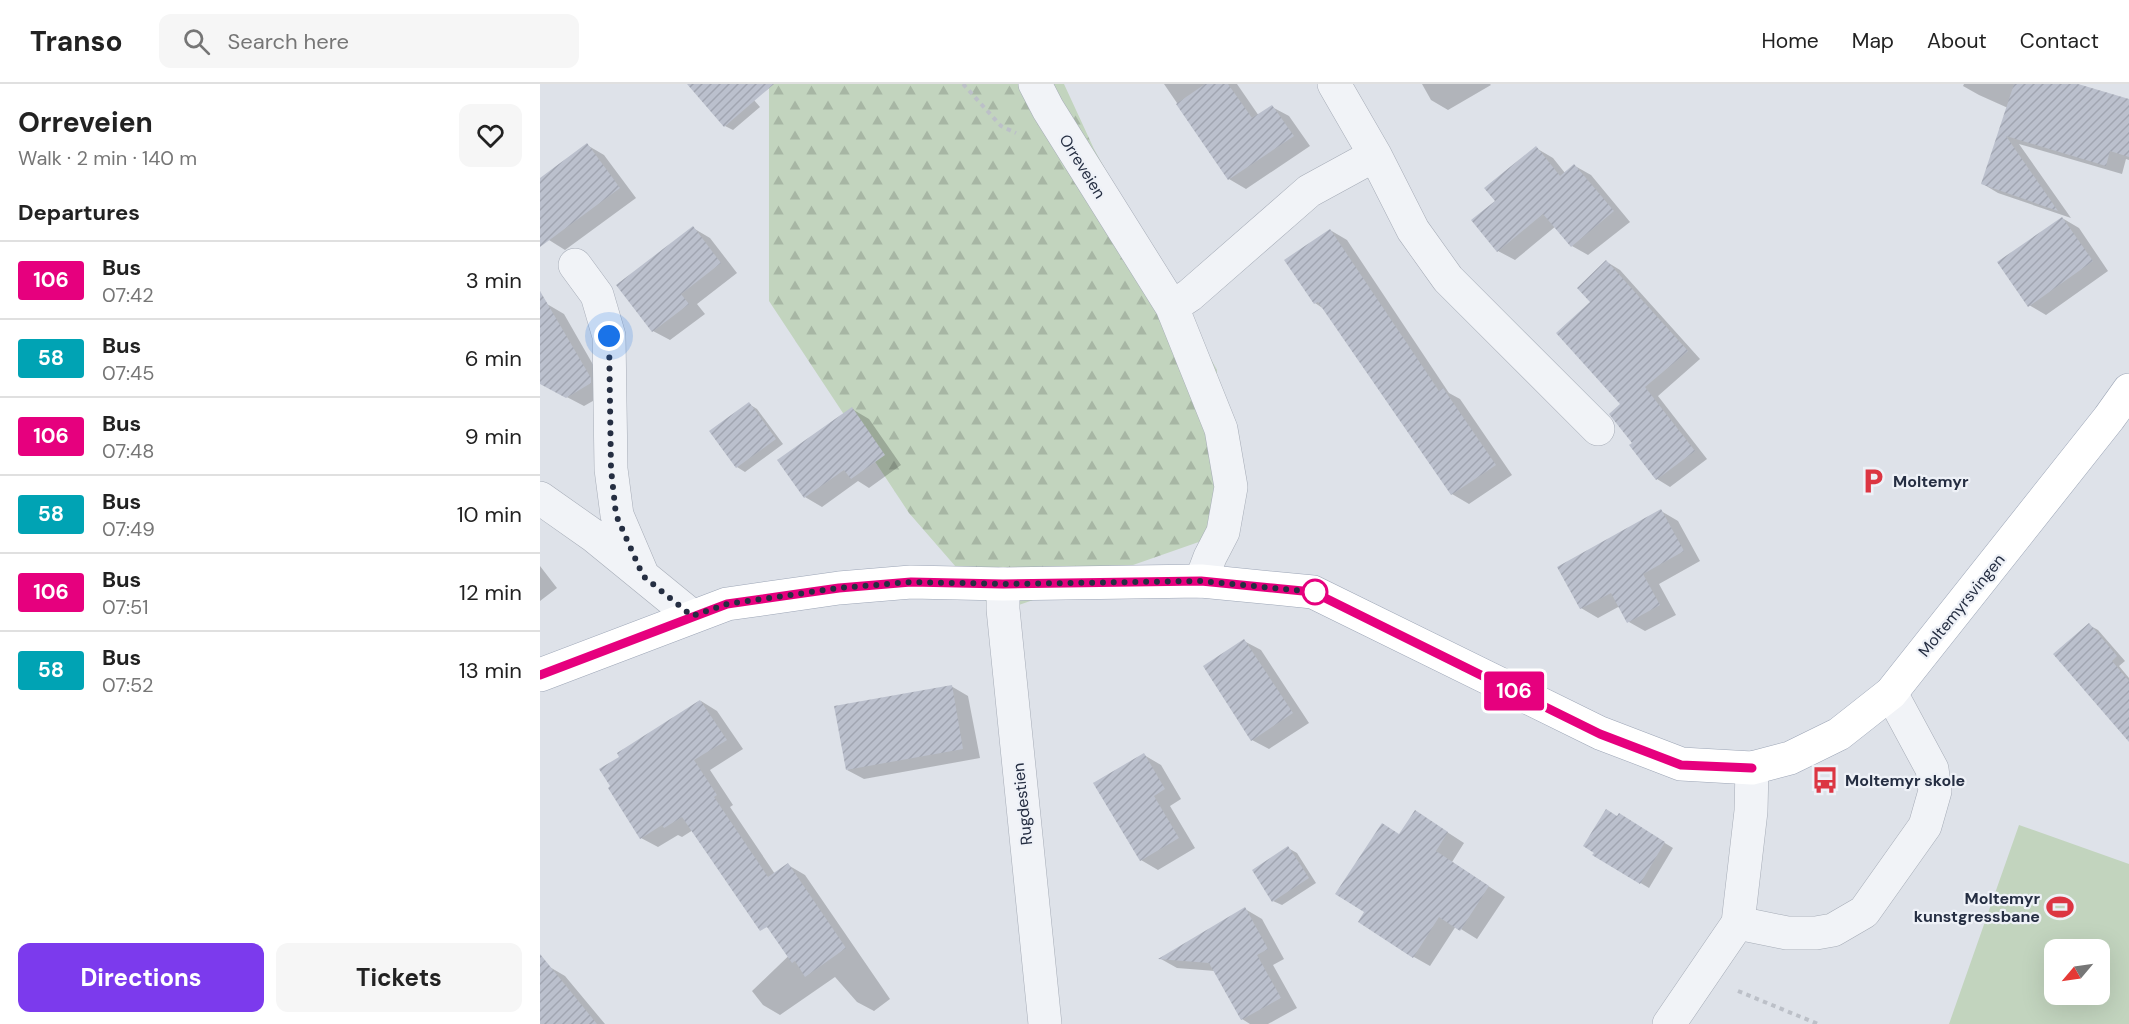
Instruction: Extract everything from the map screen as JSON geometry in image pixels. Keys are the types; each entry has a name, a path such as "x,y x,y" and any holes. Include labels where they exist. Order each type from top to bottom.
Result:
{"main road":[{"name":"Moltemyrsvingen","path":"540,675 727,604 839,588 911,582 1003,584 1201,581 1313,592 1600,734 1681,765 1752,768 1790,758 1839,734 1891,693 2102,428 2129,390"}],"street":[{"name":"Orreveien","path":"1035,84 1048,109 1172,307 1221,429 1231,486 1223,532 1201,581"},
{"path":"1334,84 1413,230 1448,279 1598,429"},
{"path":"1172,307 1190,295 1309,191 1375,156"},
{"path":"574,265 597,295 609,336 611,469 616,515 643,576"},
{"path":"540,498 594,536 692,616"},
{"name":"Rugdestien","path":"1003,584 1003,609 1045,1024"},
{"path":"1738,923 1788,933 1816,933 1833,930 1864,912 1925,826 1935,791 1932,769 1891,693"},
{"path":"1669,1024 1738,923 1751,811 1752,768"}],"path":[{"path":"1737,991 1818,1024"}],"green space":[{"path":"769,84 1064,84 1094,149 1217,370 1213,537 996,613 909,513 769,301"},
{"name":"Moltemyr kunstgressbane","path":"2019,825 2129,864 2129,1024 1949,1024"}],"building":[{"path":"687,84 774,84 724,127"},
{"path":"1205,84 1228,84 1252,118 1272,105 1294,136 1228,180 1176,104"},
{"path":"2014,84 2078,84 2129,99 2129,157 2110,151 2106,166 2006,136 2058,211 1981,184"},
{"path":"587,143 620,188 540,247 540,178"},
{"path":"1536,146 1560,176 1574,164 1614,211 1571,247 1543,214 1497,252 1471,220 1495,201 1484,188"},
{"path":"2062,217 2093,261 2028,307 1997,262"},
{"path":"693,226 721,263 681,294 689,304 652,332 616,285"},
{"path":"1330,229 1439,391 1443,388 1496,465 1451,495 1318,302 1314,304 1284,260"},
{"path":"1606,260 1688,351 1645,387 1695,451 1656,480 1629,445 1632,443 1609,414 1620,404 1556,333 1590,302 1577,288"},
{"path":"540,291 591,378 591,383 566,398 540,384"},
{"path":"749,402 776,439 736,468 709,431"},
{"path":"852,407 885,455 851,479 844,470 804,498 777,460"},
{"path":"1661,509 1684,551 1643,574 1660,605 1627,623 1611,593 1580,609 1557,567"},
{"path":"2089,623 2117,656 2112,661 2129,681 2129,742 2053,654"},
{"path":"1244,639 1293,713 1251,741 1203,666"},
{"path":"952,685 963,749 846,770 834,706"},
{"path":"700,700 727,740 694,760 717,795 714,797 768,877 788,863 846,948 805,977 795,961 792,963 767,927 760,931 682,817 664,828 662,825 640,839 608,788 610,786 599,769 619,757 617,753"},
{"path":"1144,753 1165,789 1154,796 1179,838 1140,861 1093,783"},
{"path":"1606,809 1617,816 1619,813 1665,842 1640,884 1592,855 1594,853 1583,846"},
{"path":"1415,810 1448,832 1436,851 1489,886 1460,931 1439,917 1413,958 1358,922 1364,912 1335,894 1382,823 1399,834"},
{"path":"1288,846 1309,878 1272,902 1252,870"},
{"path":"1245,907 1268,949 1257,955 1281,998 1241,1020 1209,963 1158,959"},
{"path":"540,954 597,1024 540,1024"}],"bus line":[{"name":"106","path":"540,675 727,604 839,588 911,582 1003,584 1201,581 1313,592 1600,734 1681,765 1752,768"}],"place":[{"name":"Moltemyr","path":"1873,481"},
{"name":"Moltemyr skole","path":"1825,780"},
{"name":"Moltemyr kunstgressbane","path":"2060,907"}],"route":[{"path":"609,336 611,469 616,515 643,576 692,616 727,604 839,588 911,582 1003,584 1201,581 1315,592"}]}
